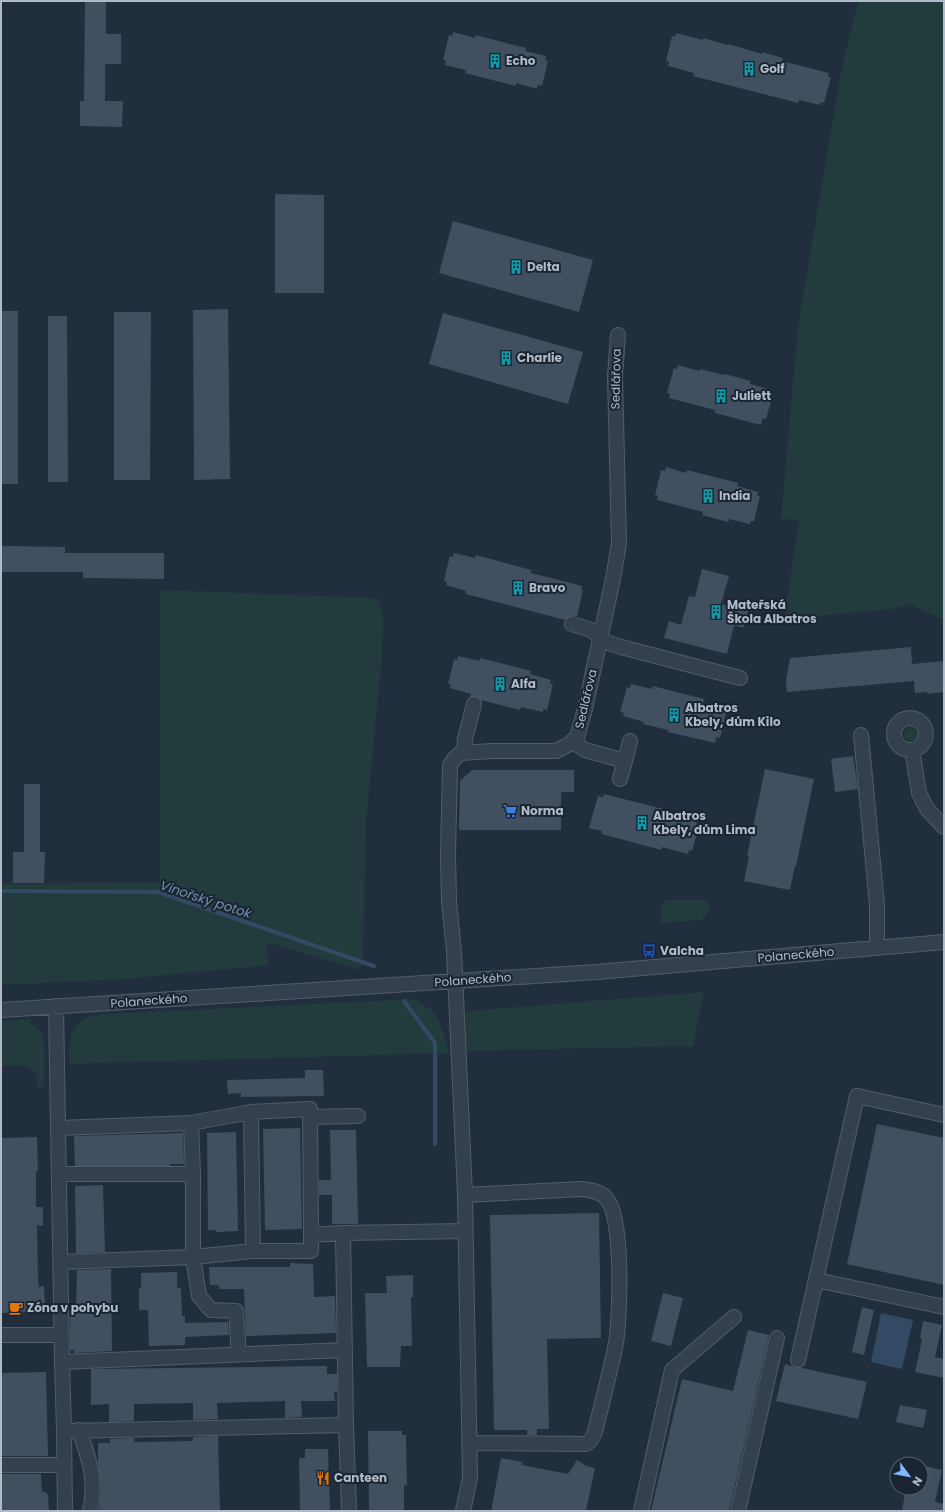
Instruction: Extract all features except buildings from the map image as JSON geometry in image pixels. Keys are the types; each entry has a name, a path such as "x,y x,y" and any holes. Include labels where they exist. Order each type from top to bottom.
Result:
{"street":[{"name":"Sedlářova","path":"464,753 492,751 556,751 576,737 585,709 613,579 619,543 615,376 618,335"},
{"path":"572,624 593,630 600,640 621,647 740,678"},
{"path":"463,1511 470,1478 465,1195 454,951 449,901 449,778 450,765 455,758 461,753 464,753 465,738 474,704"},
{"path":"861,735 876,905 877,948"},
{"path":"572,741 585,750 625,760"},
{"path":"620,778 630,741"},
{"path":"912,750 919,793 928,809 944,827"},
{"name":"Polaneckého","path":"1,1010 612,970 944,942"},
{"path":"56,1006 65,1511"},
{"path":"798,1360 856,1096 944,1115"},
{"path":"59,1128 191,1123 251,1112 310,1109 311,1251 254,1251 193,1257 61,1262"},
{"path":"251,1112 254,1251"},
{"path":"310,1117 358,1116"},
{"path":"191,1123 193,1174 193,1257 199,1296 211,1310 236,1311 239,1354"},
{"path":"59,1174 193,1174"},
{"path":"465,1195 581,1189 595,1192 606,1198 611,1206 617,1228 619,1263 616,1342 595,1432 591,1440 586,1444 469,1443"},
{"path":"311,1235 465,1231"},
{"path":"343,1233 348,1511"},
{"path":"816,1280 944,1307"},
{"path":"640,1511 672,1370 734,1316"},
{"path":"1,1335 61,1335"},
{"path":"738,1511 777,1338"},
{"path":"62,1362 345,1350"},
{"path":"64,1431 346,1425"},
{"path":"79,1430 88,1455 93,1478 93,1496 90,1511"},
{"path":"1,1465 64,1465"}],"green space":[{"path":"858,1 944,1 944,620 910,604 893,609 784,619 799,521 781,519 798,325 842,67"},
{"path":"160,590 378,598 383,620 382,656 366,821 363,958 365,964 357,969 267,942 268,965 126,979 1,985 1,884 160,882"},
{"path":"908,727 914,727 918,731 918,737 914,741 908,741 904,737 904,731"},
{"path":"665,900 705,900 710,906 707,915 701,920 661,923 661,908"},
{"path":"704,992 693,1046 465,1051 466,1011"},
{"path":"416,999 436,1015 443,1031 449,1053 69,1064 71,1038 75,1027 79,1022 85,1019 101,1014"},
{"path":"31,1019 30,1023 42,1034 44,1044 44,1085 37,1088 37,1075 28,1066 1,1066 1,1021"}],"water":[{"path":"881,1313 913,1320 902,1369 871,1362"}],"waterway":[{"name":"Vinořský potok","path":"1,891 158,892 374,966"},
{"name":"Vinořský potok","path":"404,1001 435,1043 435,1144"}],"place":[{"name":"Echo","path":"495,61"},
{"name":"Golf","path":"749,69"},
{"name":"Delta","path":"516,267"},
{"name":"Charlie","path":"506,358"},
{"name":"Juliett","path":"721,396"},
{"name":"India","path":"708,496"},
{"name":"Bravo","path":"518,588"},
{"name":"Mateřská Škola Albatros","path":"716,612"},
{"name":"Alfa","path":"500,684"},
{"name":"Albatros Kbely, dům Kilo","path":"674,715"},
{"name":"Norma","path":"510,811"},
{"name":"Albatros Kbely, dům Lima","path":"642,823"},
{"name":"Valcha","path":"649,951"},
{"name":"Zóna v pohybu","path":"16,1308"},
{"name":"Canteen","path":"323,1478"}]}
